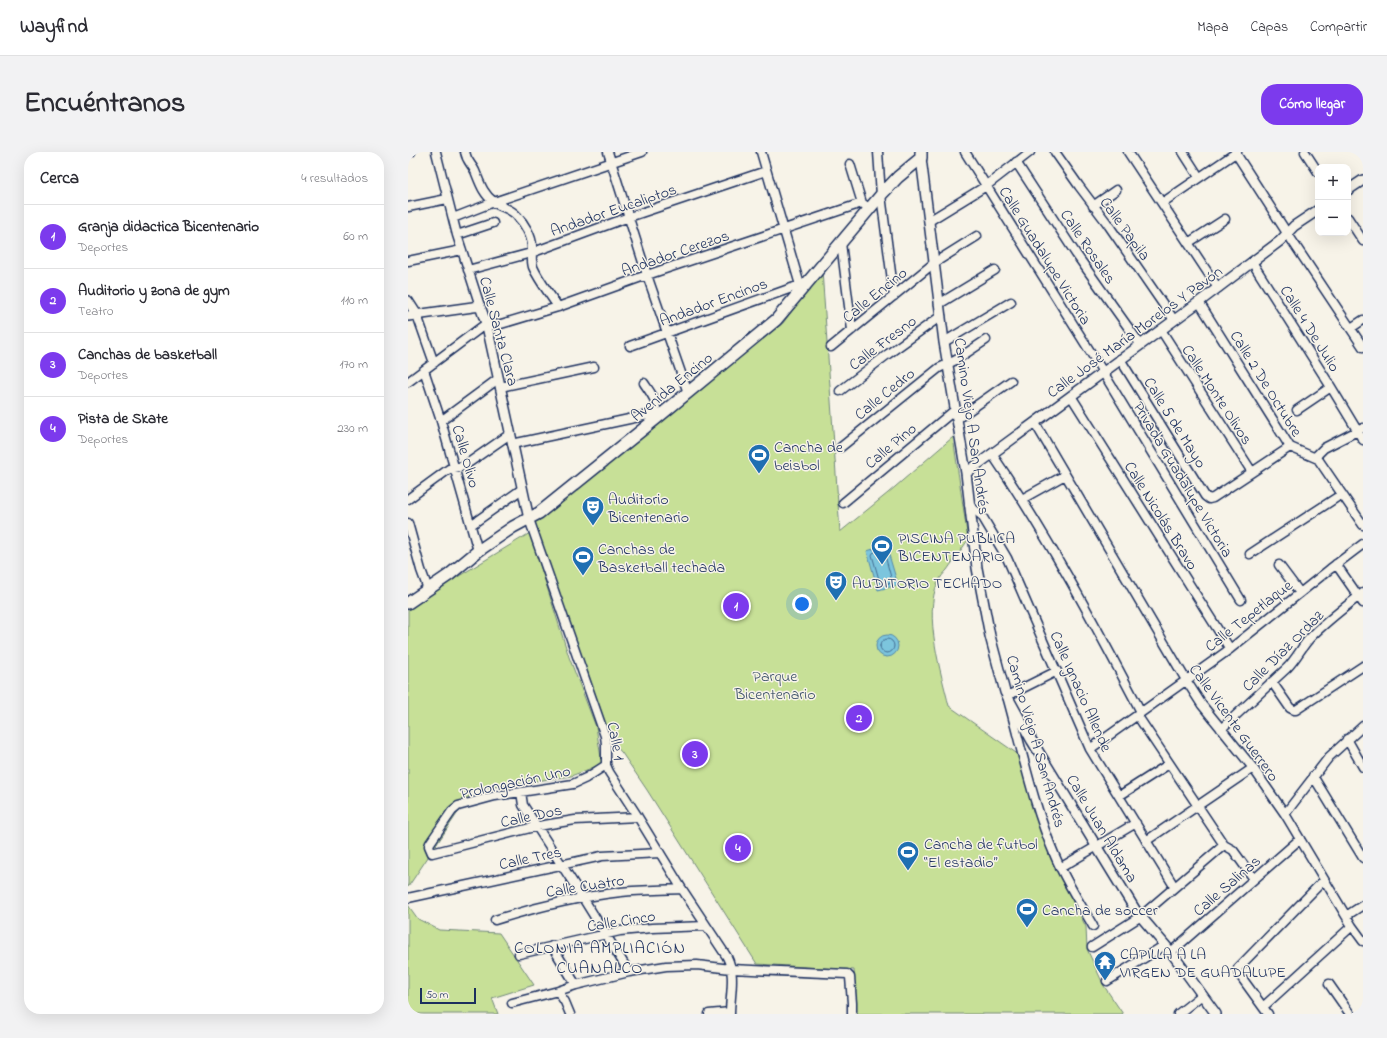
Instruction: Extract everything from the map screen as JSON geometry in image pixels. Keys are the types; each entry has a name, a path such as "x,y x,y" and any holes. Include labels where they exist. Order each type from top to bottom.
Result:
{"main road":[{"name":"Avenida Encino","path":"408,603 449,575 478,550 513,527 539,513 656,415 688,393 776,320 801,288 842,243 866,206 881,195 921,155"}],"street":[{"name":"Calle Santa Clara","path":"436,152 447,199 468,270 487,326 529,519"},
{"path":"465,152 467,160 474,169 483,190 494,202 518,216 532,241 531,253 536,272 558,307"},
{"path":"608,152 647,275 688,393"},
{"path":"453,218 494,202 642,152"},
{"path":"761,152 801,288"},
{"path":"878,152 881,195 894,296"},
{"name":"Calle Guadalupe Victoria","path":"966,152 1103,372"},
{"name":"Calle Papila","path":"1056,152 1174,320"},
{"path":"1128,152 1218,288"},
{"path":"1184,152 1199,178"},
{"path":"1162,203 1236,152 1287,233 1363,347"},
{"path":"1305,152 1315,167"},
{"path":"929,221 986,186 1026,153"},
{"name":"Camino Viejo A San Andrés","path":"921,155 947,364 966,473 982,602 1039,814 1060,868 1093,926"},
{"name":"Calle Rosales","path":"1016,162 1076,254 1140,344"},
{"path":"850,164 866,206"},
{"name":"Andador Eucaliptos","path":"468,270 531,253 629,217 766,171"},
{"path":"1351,188 1363,180"},
{"path":"1093,206 1116,190"},
{"path":"408,207 447,199"},
{"name":"Andador Cerezos","path":"408,382 480,328 501,324 558,307 647,275 784,230 866,206"},
{"name":"Calle José María Morelos Y Pavón","path":"966,473 1218,288 1280,241 1294,226 1315,212"},
{"path":"1188,243 1225,219"},
{"path":"458,236 494,223"},
{"path":"1351,223 1363,241"},
{"name":"Calle Encino","path":"831,347 934,263 977,236"},
{"path":"842,243 852,330"},
{"path":"408,261 462,250"},
{"name":"Calle 4 De Julio","path":"1252,262 1331,387 1360,429 1363,440"},
{"path":"939,304 995,270"},
{"name":"Andador Encinos","path":"630,346 801,288"},
{"path":"408,301 412,316 434,363"},
{"path":"944,342 1011,302"},
{"name":"Calle 2 De Octubre","path":"1199,302 1290,447 1298,452 1315,457"},
{"path":"412,316 480,306"},
{"name":"Calle Fresno","path":"840,391 941,316"},
{"path":"1351,328 1363,320"},
{"name":"Calle Monte Olivos","path":"1161,330 1252,472"},
{"name":"Calle Cedro","path":"841,447 938,368 956,360 986,340"},
{"name":"Calle 5 de Mayo","path":"1120,360 1205,496 1209,499 1213,498 1252,472"},
{"path":"442,421 499,383 594,367"},
{"name":"Calle Olivo","path":"424,370 442,421 478,550"},
{"name":"Privada Guadalupe Victoria","path":"1103,372 1241,600"},
{"path":"957,419 1011,382"},
{"path":"512,444 648,415 656,415 655,403 644,383"},
{"path":"1297,410 1331,387"},
{"name":"Calle Nicolás Bravo","path":"1071,396 1230,649"},
{"name":"Calle Pino","path":"843,503 956,409"},
{"name":"Calle Vicente Guerrero","path":"1035,423 1186,680 1202,705 1253,768 1300,839 1352,926 1363,941"},
{"path":"1360,429 1324,448 1315,457 1363,525"},
{"path":"408,499 449,469 464,466 510,434"},
{"path":"1252,472 1290,447"},
{"path":"992,454 1022,499 1095,623 1139,713 1169,764 1224,845 1233,850 1254,879"},
{"path":"1022,499 1065,475"},
{"path":"471,525 522,489"},
{"path":"1250,554 1342,494"},
{"name":"Calle Ignacio Allende","path":"969,505 982,516 1007,558 1090,749 1174,886"},
{"name":"Calle 1","path":"529,519 604,736 606,744 606,765 609,772 726,957 731,969"},
{"path":"408,522 421,570 428,589"},
{"name":"Calle Tepetlaque","path":"1090,749 1230,649 1363,544"},
{"path":"1336,564 1362,597"},
{"path":"1279,565 1300,593"},
{"name":"Calle Díaz Ordaz","path":"1221,729 1296,658 1309,639 1362,597"},
{"path":"1272,682 1290,708 1296,710 1363,666"},
{"path":"1007,696 1057,671"},
{"name":"Calle Juan Aldama","path":"1007,696 1032,740 1140,916 1168,948 1216,1014"},
{"path":"1284,814 1329,757 1363,726"},
{"path":"1347,739 1363,767"},
{"path":"1119,796 1169,764"},
{"name":"Prolongación Uno","path":"432,853 429,846 430,843 455,808 495,796 573,784 586,778 606,765"},
{"path":"1146,841 1253,768"},
{"path":"1314,776 1363,858"},
{"path":"521,792 523,805 538,826 629,972"},
{"name":"Calle Dos","path":"432,853 538,826 576,820 638,817"},
{"path":"1060,868 1136,823"},
{"name":"Calle Salinas","path":"1107,981 1168,948 1254,879 1300,839"},
{"path":"1092,947 1140,916 1224,845"},
{"name":"Calle Tres","path":"408,898 602,856 660,853"},
{"path":"1268,1014 1239,974 1238,970 1240,965 1324,880"},
{"name":"Calle Cuatro","path":"495,920 537,907 583,898 622,892 682,889"},
{"path":"1346,916 1363,905"},
{"name":"Calle Cinco","path":"519,954 620,932 652,928 706,926"},
{"path":"1262,1007 1352,926"},
{"path":"552,946 576,984"},
{"path":"512,1003 558,991 576,984 629,972 666,966 690,965 731,969 847,974 850,977 852,1014"},
{"path":"709,1014 730,1013 732,979 731,969"},
{"path":"1329,984 1350,1014"},
{"path":"558,991 570,1014"},
{"path":"1178,1014 1202,995"}],"green space":[{"name":"Parque Bicentenario","path":"822,270 840,532 953,437 968,540 938,582 932,610 938,661 949,706 1019,755 1053,861 1086,927 1087,949 1104,986 1123,1014 856,1014 854,970 757,964 647,790 622,753 607,736 565,609 534,522 751,347 783,323"},
{"path":"530,533 569,657 596,727 602,764 571,776 473,790 408,887 408,607"},
{"path":"408,905 418,919 439,930 499,933 534,985 492,998 498,1014 408,1014"}],"water":[{"name":"PISCINA PUBLICA BICENTENARIO","path":"886,545 898,585 878,590 867,551"},
{"path":"887,635 895,638 898,646 895,654 887,657 879,654 876,646 879,638"}],"place":[{"name":"Cancha de beisbol","path":"759,474"},
{"name":"Auditorio Bicentenario","path":"593,526"},
{"name":"PISCINA PUBLICA BICENTENARIO","path":"882,566"},
{"name":"Canchas de Basketball techada","path":"583,576"},
{"name":"AUDITORIO TECHADO","path":"836,602"},
{"name":"Granja didactica Bicentenario","path":"736,606"},
{"name":"Auditorio y zona de gym","path":"859,718"},
{"name":"Canchas de basketball","path":"695,754"},
{"name":"Pista de Skate","path":"738,848"},
{"name":"Cancha de futbol “El estadio”","path":"908,872"},
{"name":"Cancha de soccer","path":"1027,928"},
{"name":"CAPILLA A LA VIRGEN DE GUADALUPE","path":"1105,982"}],"district":[{"name":"COLONIA AMPLIACIÓN CUANALCO","path":"600,957"}]}
